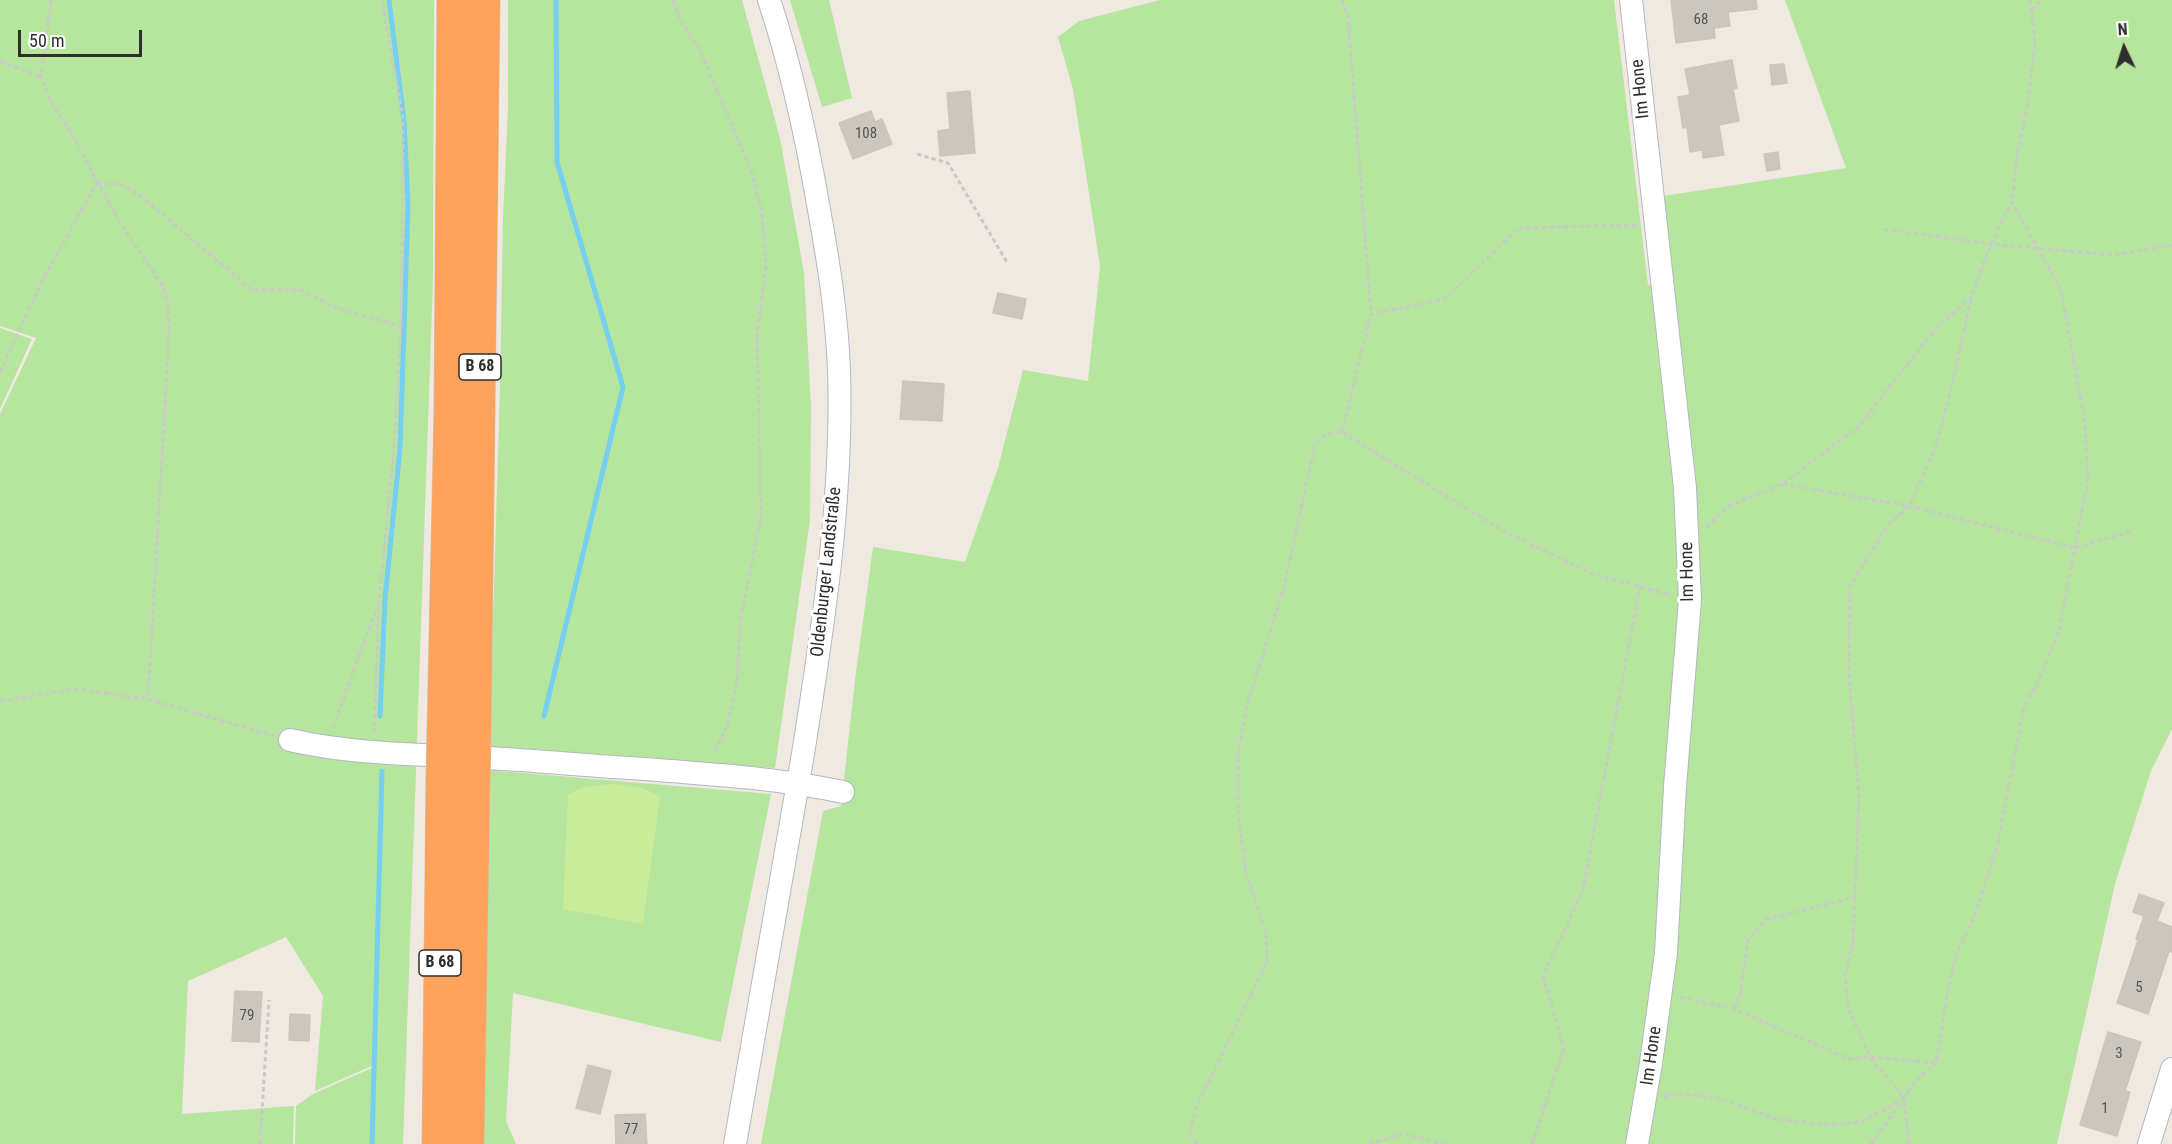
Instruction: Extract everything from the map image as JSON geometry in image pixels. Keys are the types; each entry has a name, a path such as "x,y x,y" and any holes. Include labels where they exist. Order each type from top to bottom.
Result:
{"highway":[{"name":"B 68","path":"438,1144 442,730 450,410 453,0"},
{"name":"B 68","path":"468,1144 484,0"}],"street":[{"name":"Oldenburger Landstraße","path":"735,1144 819,653 833,529 839,441 839,373 832,288 807,143 780,33 769,0"},
{"name":"Im Hone","path":"1631,0 1685,488 1690,600 1665,953 1637,1144"},
{"path":"290,740 325,748 374,753 489,758 703,773 798,784 843,792"},
{"path":"2149,1144 2168,1096 2172,1069"}],"path":[{"path":"51,0 40,77 51,103 68,128 122,226 162,285 168,302 169,333 148,699"},
{"path":"374,753 379,603 401,327 402,118 382,0"},
{"path":"673,0 680,19 699,48 753,173 762,214 766,265 757,336 761,517 740,621 737,682 726,729 703,773"},
{"path":"1342,0 1348,17 1371,314 1342,432"},
{"path":"1909,1144 1904,1098 1870,1056 1848,1007 1845,975 1853,942 1859,795 1849,675 1850,586 1887,526 1909,506 1936,447 1971,298 1991,244 2012,202 2035,41 2030,0"},
{"path":"2032,10 2041,0"},
{"path":"0,61 40,77"},
{"path":"917,154 948,163 1008,264"},
{"path":"98,183 122,185 142,197 252,290 300,290 337,308 401,327"},
{"path":"0,372 44,277 98,183"},
{"path":"1872,1144 1918,1078 1936,1063 1957,952 1972,923 1997,847 2024,706 2038,682 2059,631 2088,480 2085,423 2061,290 2012,202"},
{"path":"1371,314 1445,299 1518,228 1656,225"},
{"path":"1884,229 1991,244 2113,255 2172,245"},
{"path":"1688,544 1730,505 1783,484 1860,425 1942,322 1971,298"},
{"path":"1197,1144 1189,1133 1198,1103 1268,962 1266,933 1246,873 1238,810 1238,753 1247,706 1284,587 1315,444 1327,434 1342,432 1502,530 1593,574 1690,600"},
{"path":"1783,484 1909,506 2076,548 2132,531"},
{"path":"1532,1144 1564,1048 1543,976 1583,890 1640,586"},
{"path":"325,748 379,603"},
{"path":"0,701 76,689 148,699 290,740"},
{"path":"1734,1009 1740,994 1748,940 1767,919 1856,897"},
{"path":"1660,993 1734,1009 1850,1059 1870,1056 1936,1063"},
{"path":"260,1144 269,1000"},
{"path":"1645,1101 1678,1094 1718,1098 1776,1119 1828,1125 1862,1122 1904,1098"},
{"path":"1369,1144 1404,1134 1445,1144"}],"green space":[{"path":"0,0 434,0 433,279 403,1144 373,1144 376,1064 315,1091 323,996 286,937 188,981 182,1114 294,1106 293,1144 0,1144 0,414 36,338 0,326"},
{"path":"508,0 742,0 780,138 804,273 811,407 810,520 775,768 489,748 508,108"},
{"path":"790,0 829,0 852,98 822,107"},
{"path":"1160,0 1614,0 1648,285 1671,283 1663,196 1846,168 1785,0 2172,0 2172,729 2151,771 2115,884 2057,1144 761,1144 823,811 841,806 873,547 965,562 998,468 1023,370 1088,381 1100,266 1073,89 1058,37 1079,21"},
{"path":"0,328 32,339 0,409"},
{"path":"488,770 771,794 721,1042 513,993 506,1121 516,1144 483,1144"},
{"path":"611,784 642,788 660,796 643,924 563,909 568,795 583,788"},
{"path":"374,1067 370,1144 295,1144 296,1106 313,1094"}],"building":[{"path":"1671,0 1756,0 1757,9 1728,12 1730,26 1714,28 1715,38 1676,43"},
{"path":"1732,60 1737,88 1733,89 1739,121 1719,125 1724,155 1703,158 1702,150 1690,152 1687,127 1683,128 1678,97 1690,95 1685,69"},
{"path":"1784,64 1787,83 1772,85 1770,65"},
{"path":"970,91 975,153 940,156 938,131 950,129 947,93"},
{"path":"871,111 875,122 882,119 892,144 853,159 839,123"},
{"path":"1778,152 1780,169 1767,171 1764,154"},
{"path":"998,293 1026,299 1022,319 993,313"},
{"path":"903,381 944,384 942,421 900,419"},
{"path":"2139,894 2164,903 2157,921 2172,927 2172,952 2169,951 2148,1014 2117,1003 2144,916 2133,912"},
{"path":"235,991 262,992 259,1042 232,1041"},
{"path":"290,1014 310,1015 309,1041 289,1040"},
{"path":"2108,1032 2141,1042 2125,1091 2130,1092 2117,1136 2080,1125"},
{"path":"588,1065 611,1071 600,1114 576,1108"},
{"path":"645,1114 647,1144 616,1144 615,1115"}],"waterway":[{"path":"380,716 385,598 400,448 408,206 404,121 389,0"},
{"path":"544,716 623,387 557,162 556,0"},
{"path":"372,1144 382,771"}]}
